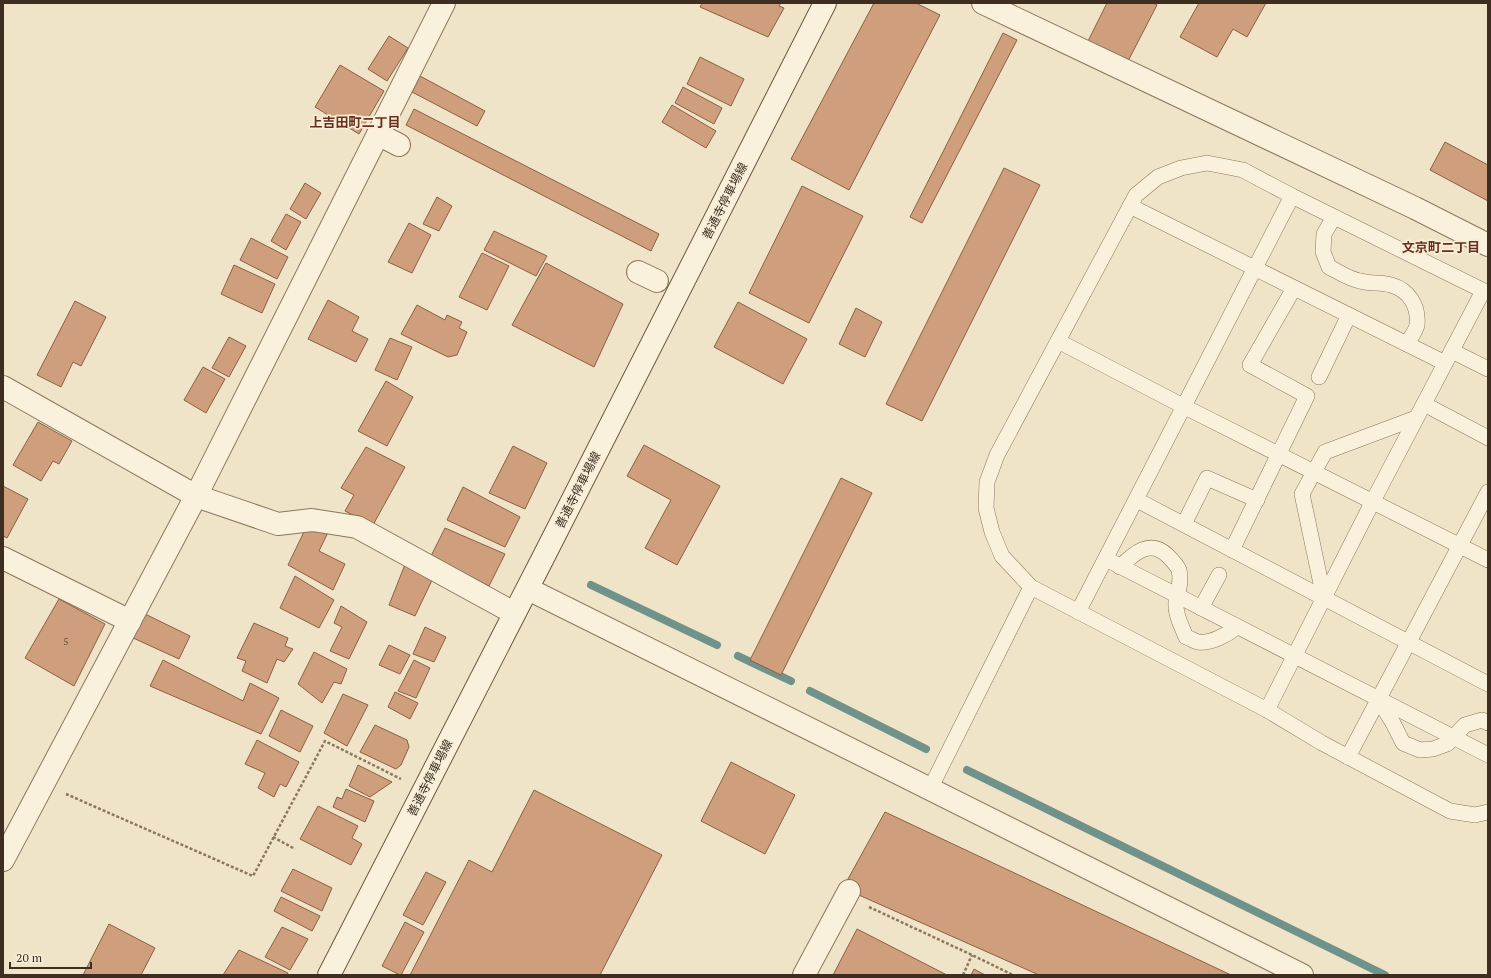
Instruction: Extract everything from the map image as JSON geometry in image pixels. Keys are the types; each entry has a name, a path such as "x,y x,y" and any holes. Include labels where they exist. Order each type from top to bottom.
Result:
{"street":[{"path":"3,860 196,496 444,3"},
{"name":"善通寺停車場線","path":"329,975 514,613 528,589 825,3"},
{"path":"983,3 1400,201 1488,245"},
{"path":"378,134 399,145"},
{"path":"3,387 196,496 278,524 312,520 357,527 514,613"},
{"path":"3,558 130,621"},
{"path":"528,589 858,752 1302,975"},
{"path":"804,975 848,894"}],"lane":[{"path":"1267,710 1416,418 1448,357 1485,292 1243,170 1207,163 1181,168 1158,177 1136,195 997,455 987,482 986,508 1002,556 1031,588 1267,710 1348,757 1450,811 1475,815 1488,812"},
{"path":"1078,612 1185,407 1292,196"},
{"path":"1130,206 1407,344 1488,369"},
{"path":"1334,217 1324,234 1323,252 1329,267 1345,276 1361,282 1380,282 1392,285 1407,292 1416,307 1417,326 1407,344"},
{"path":"1232,550 1307,396 1250,366 1294,288"},
{"path":"1319,377 1349,315"},
{"path":"1058,341 1488,560"},
{"path":"1424,404 1488,438"},
{"path":"1324,598 1302,494 1325,452 1416,418"},
{"path":"1184,524 1207,478 1257,500"},
{"path":"1348,757 1488,492"},
{"path":"1137,500 1488,684"},
{"path":"1120,567 1135,552 1149,548 1162,550 1179,570 1180,583 1176,602 1178,620 1186,637 1199,642 1214,640 1228,634 1237,627"},
{"path":"1106,559 1488,755"},
{"path":"1201,608 1219,575"},
{"path":"930,789 1031,588"},
{"path":"1379,699 1403,743 1420,750 1433,749 1447,744 1465,725 1482,720 1488,723"}],"path":[{"path":"43,784 253,876 325,740 423,791"},
{"path":"273,837 295,849"},
{"path":"848,894 1013,975"},
{"path":"963,975 972,954"}],"building":[{"path":"702,3 781,3 779,6 784,8 768,37 700,7"},
{"path":"874,3 916,3 940,15 849,190 791,159"},
{"path":"1107,3 1153,3 1157,5 1127,63 1087,43"},
{"path":"1199,3 1266,3 1247,37 1233,29 1217,57 1180,37"},
{"path":"1003,33 1017,40 922,223 910,217"},
{"path":"389,36 408,48 387,81 368,69"},
{"path":"700,57 744,79 731,106 687,84"},
{"path":"340,65 384,91 359,134 315,107"},
{"path":"420,76 485,111 477,126 412,92"},
{"path":"683,87 722,108 714,124 675,103"},
{"path":"672,105 716,131 706,148 662,122"},
{"path":"414,109 659,234 651,251 406,125"},
{"path":"1445,142 1488,165 1488,201 1430,170"},
{"path":"1004,168 1040,185 922,421 886,404"},
{"path":"305,183 321,193 306,219 290,209"},
{"path":"802,186 863,216 809,323 749,293"},
{"path":"437,197 452,206 439,231 423,224"},
{"path":"286,214 301,222 286,250 271,241"},
{"path":"409,223 431,235 412,273 388,262"},
{"path":"494,231 547,256 536,276 484,250"},
{"path":"251,238 288,257 277,279 240,260"},
{"path":"482,253 509,266 487,310 459,297"},
{"path":"546,263 623,304 594,367 512,325"},
{"path":"234,265 275,284 262,313 221,294"},
{"path":"328,300 359,317 352,331 368,339 356,362 308,339"},
{"path":"75,301 106,317 81,366 73,362 61,387 37,375"},
{"path":"738,302 807,339 783,384 714,347"},
{"path":"417,305 445,320 447,315 462,322 459,328 467,332 457,355 448,357 401,334"},
{"path":"856,308 882,322 865,357 839,344"},
{"path":"229,337 246,346 229,377 212,368"},
{"path":"390,338 412,347 397,380 375,370"},
{"path":"203,367 225,379 206,413 184,400"},
{"path":"386,381 413,397 387,446 358,431"},
{"path":"38,422 72,441 59,464 53,461 41,481 13,465"},
{"path":"644,445 720,486 677,565 645,548 671,500 627,476"},
{"path":"513,446 547,463 525,509 489,493"},
{"path":"366,447 405,467 373,525 345,511 354,495 341,488"},
{"path":"841,478 872,493 781,675 750,660"},
{"path":"3,486 28,499 7,538 3,536"},
{"path":"463,487 520,517 505,547 447,520"},
{"path":"315,509 335,518 319,551 345,564 333,590 288,565"},
{"path":"445,528 505,554 489,586 431,556"},
{"path":"406,562 435,574 415,616 389,605"},
{"path":"295,576 334,600 319,628 280,608"},
{"path":"59,599 105,624 74,686 25,658"},
{"path":"341,606 367,622 349,659 330,651 342,627 334,623"},
{"path":"141,612 190,636 179,659 131,637"},
{"path":"254,623 288,638 285,646 293,649 284,662 277,659 267,683 242,671 246,661 237,658"},
{"path":"425,627 446,637 434,662 413,654"},
{"path":"389,645 410,655 400,674 379,665"},
{"path":"314,652 347,669 341,684 334,682 322,703 298,684"},
{"path":"163,660 243,701 250,683 279,698 261,734 150,686"},
{"path":"414,660 430,668 416,698 398,691"},
{"path":"395,692 418,703 410,719 388,707"},
{"path":"343,694 368,705 347,746 324,733"},
{"path":"281,710 313,726 300,752 269,736"},
{"path":"375,725 407,740 409,747 401,765 396,769 360,752"},
{"path":"257,740 299,762 286,787 280,784 274,797 258,788 265,773 245,764"},
{"path":"731,762 795,795 765,854 701,821"},
{"path":"358,765 392,782 370,797 349,786"},
{"path":"346,789 374,801 365,822 333,807 337,797 342,799"},
{"path":"534,790 662,855 600,975 410,975 469,860 492,872"},
{"path":"318,806 358,826 352,838 362,844 351,865 300,839"},
{"path":"885,812 1231,975 1039,975 843,888"},
{"path":"293,869 332,888 322,911 281,891"},
{"path":"426,872 446,882 423,925 403,915"},
{"path":"281,897 320,916 312,931 274,911"},
{"path":"405,922 424,932 400,975 382,966"},
{"path":"109,924 155,948 141,975 83,975"},
{"path":"282,927 308,939 290,970 265,957"},
{"path":"857,929 947,975 833,975"},
{"path":"239,950 288,973 287,975 223,975"},
{"path":"974,969 985,975 971,975"}],"waterway":[{"path":"591,585 717,645"},
{"path":"738,656 791,681"},
{"path":"810,691 926,749"},
{"path":"967,770 1385,975"}],"district":[{"name":"上吉田町二丁目","path":"355,122"},
{"name":"文京町二丁目","path":"1441,247"}]}
